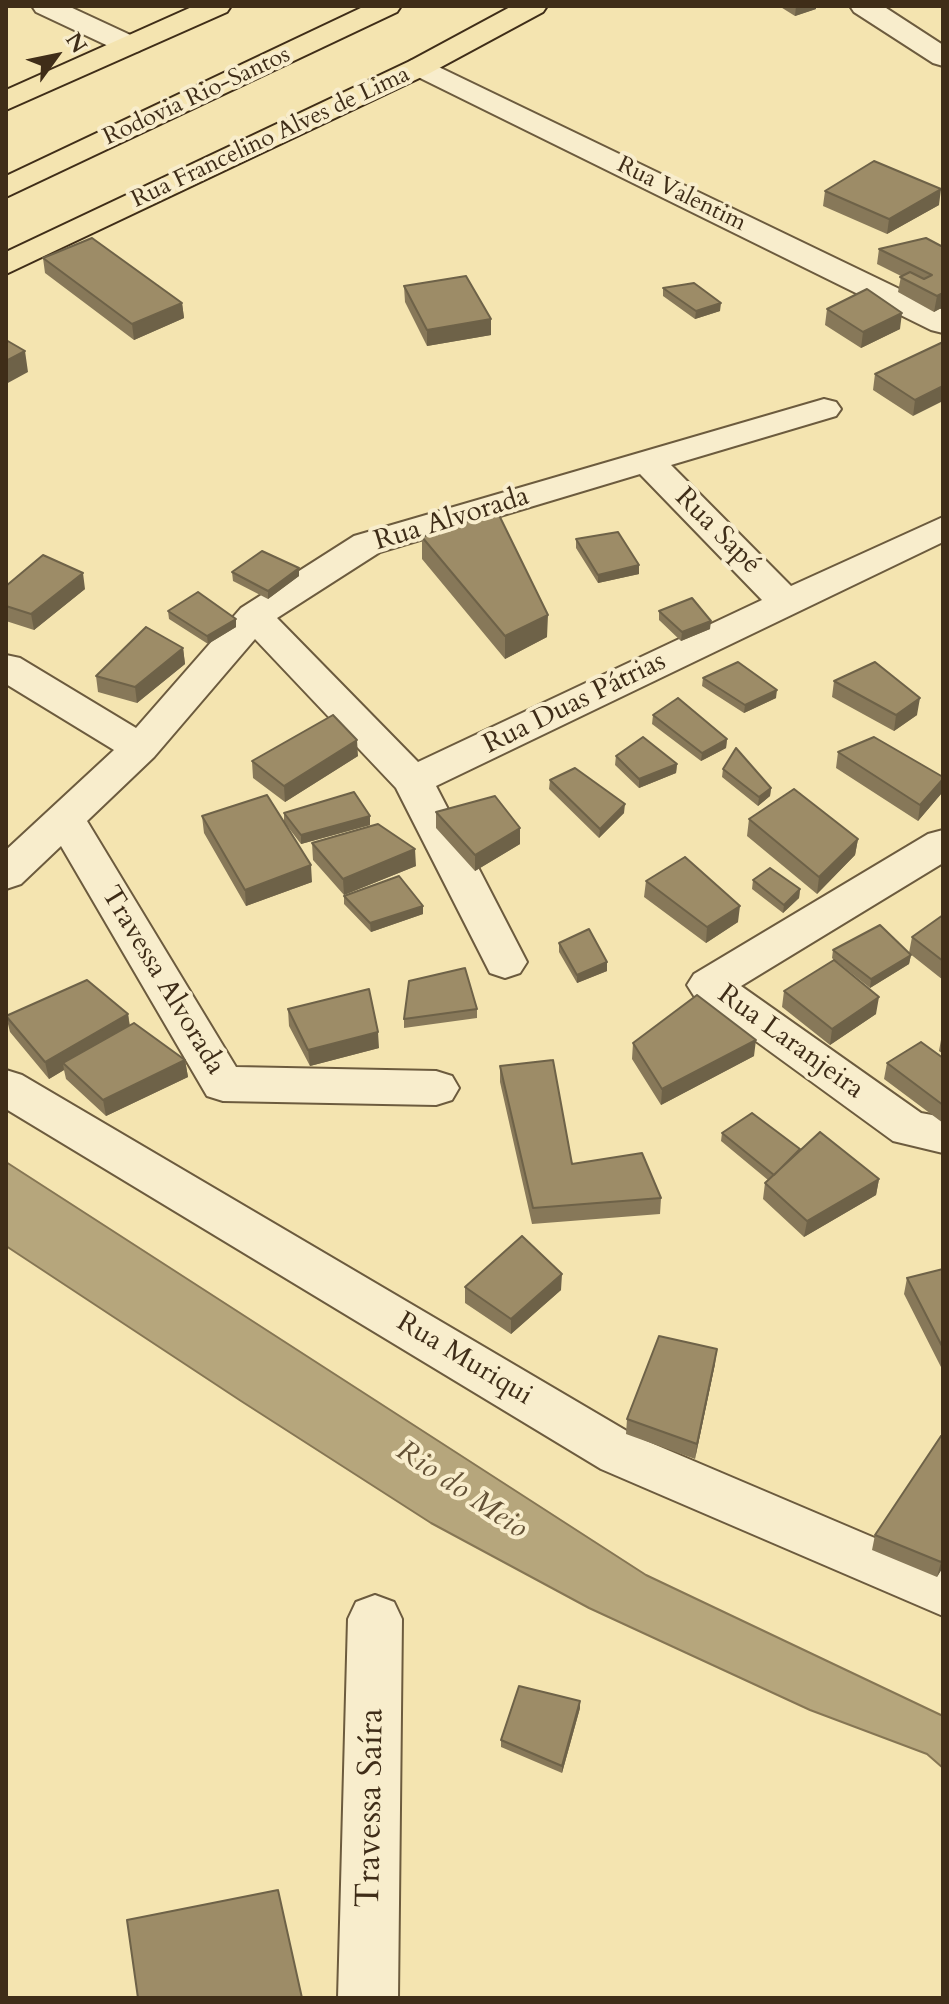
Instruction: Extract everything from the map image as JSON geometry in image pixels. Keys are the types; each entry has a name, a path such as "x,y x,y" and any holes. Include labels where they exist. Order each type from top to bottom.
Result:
{"main road":[{"path":"6,101 217,6"},
{"name":"Rodovia Rio-Santos","path":"6,188 387,6"},
{"name":"Rua Francelino Alves de Lima","path":"6,264 420,67 533,6"}],"street":[{"path":"46,6 129,45"},
{"path":"864,6 943,57"},
{"name":"Rua Valentim","path":"420,67 943,323"},
{"name":"Rua Alvorada","path":"6,874 140,748 254,616 367,544 824,409"},
{"name":"Rua Sapé","path":"647,461 786,603"},
{"name":"Rua Duas Pátrias","path":"413,781 943,528"},
{"path":"254,616 413,781 505,962"},
{"path":"6,667 140,748"},
{"name":"Travessa Alvorada","path":"65,818 223,1084 436,1088"},
{"name":"Rua Laranjeira","path":"943,844 709,985 909,1129 943,1135"},
{"name":"Rua Muriqui","path":"6,1087 619,1453 943,1592"},
{"name":"Travessa Saíra","path":"368,1998 375,1619"}],"water":[{"name":"Rio do Meio","path":"6,1162 646,1575 943,1716 943,1768 927,1754 810,1710 589,1608 431,1523 241,1401 6,1246"}],"building":[{"path":"874,161 941,189 889,219 825,191"},
{"path":"92,238 182,303 132,324 43,258"},
{"path":"926,238 943,247 943,293 937,296 900,277 910,272 924,279 932,275 879,249"},
{"path":"466,276 491,319 427,330 404,286"},
{"path":"694,283 721,303 696,311 663,288"},
{"path":"867,289 902,313 863,332 827,309"},
{"path":"6,340 25,351 6,361"},
{"path":"943,342 943,386 915,400 875,374"},
{"path":"497,511 548,615 505,636 422,537"},
{"path":"618,532 639,565 598,575 576,539"},
{"path":"262,551 299,568 268,591 232,572"},
{"path":"43,555 83,573 31,614 6,606 6,586"},
{"path":"198,592 236,619 207,636 168,611"},
{"path":"692,598 711,621 682,632 659,611"},
{"path":"146,627 183,648 135,687 96,676"},
{"path":"738,662 777,690 745,705 703,678"},
{"path":"875,662 920,698 896,715 834,681"},
{"path":"678,698 727,739 702,753 653,715"},
{"path":"333,715 357,740 284,786 252,761"},
{"path":"643,737 677,764 639,779 616,756"},
{"path":"874,737 943,777 920,805 838,752"},
{"path":"736,748 771,788 759,797 723,769"},
{"path":"575,768 625,804 600,829 550,780"},
{"path":"794,789 858,839 819,877 749,819"},
{"path":"354,792 370,816 301,835 284,813"},
{"path":"267,795 311,865 245,890 202,816"},
{"path":"495,796 520,828 475,855 436,812"},
{"path":"378,824 415,849 343,879 312,843"},
{"path":"685,857 740,906 707,927 646,881"},
{"path":"770,868 800,889 784,905 753,880"},
{"path":"399,876 423,906 370,923 344,896"},
{"path":"943,915 943,961 912,937"},
{"path":"880,925 911,955 871,979 833,950"},
{"path":"589,929 607,962 577,975 559,943"},
{"path":"834,960 879,997 832,1029 784,991"},
{"path":"465,968 477,1009 404,1019 409,981"},
{"path":"87,980 128,1014 45,1062 6,1016"},
{"path":"369,989 378,1032 308,1050 288,1009"},
{"path":"697,995 756,1040 662,1089 633,1043"},
{"path":"134,1023 185,1060 103,1100 63,1063"},
{"path":"921,1042 943,1058 943,1105 887,1063"},
{"path":"553,1060 572,1164 642,1153 661,1198 533,1208 500,1066"},
{"path":"752,1113 800,1149 774,1175 722,1133"},
{"path":"820,1132 879,1179 807,1221 765,1183"},
{"path":"522,1236 562,1274 511,1319 465,1287"},
{"path":"943,1269 943,1348 907,1278"},
{"path":"659,1336 717,1349 697,1444 627,1419"},
{"path":"941,1436 943,1558 941,1562 875,1535"},
{"path":"519,1686 580,1701 562,1766 501,1740"},
{"path":"278,1890 302,1998 138,1998 127,1920"}]}
